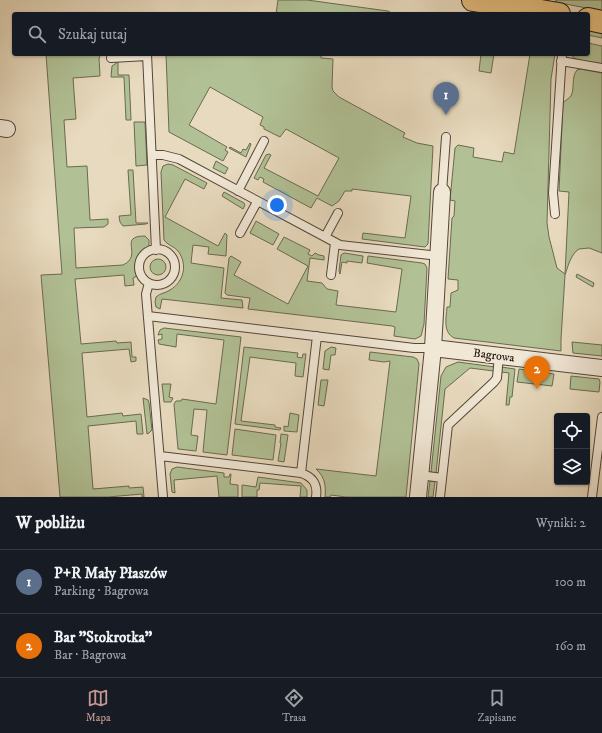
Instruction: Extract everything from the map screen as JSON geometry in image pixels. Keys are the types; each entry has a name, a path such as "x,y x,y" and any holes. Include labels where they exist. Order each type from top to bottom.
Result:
{"main road":[{"path":"473,0 547,12"},
{"path":"590,19 602,22"}],"street":[{"path":"418,497 433,348 442,192"},
{"name":"Bagrowa","path":"433,348 602,368"}],"lane":[{"path":"111,58 135,56"},
{"path":"147,56 156,250"},
{"path":"555,214 553,193 562,57 602,68"},
{"path":"442,192 446,137"},
{"path":"238,191 264,141"},
{"path":"152,155 172,156 340,245 439,256"},
{"path":"240,232 257,202"},
{"path":"325,237 338,213"},
{"path":"331,275 335,243"},
{"path":"156,250 167,252 171,256 175,268 174,274 171,279 161,285 149,283 141,275 140,264 146,254 156,250"},
{"path":"149,283 146,294 163,497"},
{"path":"148,316 414,348 433,348"},
{"path":"301,473 317,336"},
{"path":"440,497 448,425 497,378 500,355"},
{"path":"592,497 602,417"},
{"path":"160,456 301,473 307,475 315,483 317,488 316,497"},
{"path":"420,476 442,478"}],"green space":[{"path":"278,0 307,0 390,12 276,12"},
{"path":"556,0 602,0 602,11 555,2"},
{"path":"590,30 602,33 602,38 590,35"},
{"path":"590,43 602,46 602,64 571,56 590,56"},
{"path":"46,56 100,56 100,76 73,78 76,119 64,120 67,167 87,166 90,220 108,219 108,224 104,227 74,228 76,268 123,265 129,261 132,251 131,243 133,239 137,237 145,236 149,240 149,246 139,255 137,259 135,267 137,276 133,278 134,285 125,286 124,275 75,279 81,344 116,341 117,343 131,342 132,357 136,357 136,361 131,362 129,349 82,353 87,417 122,413 123,416 141,414 143,434 137,434 136,421 88,426 93,489 129,486 129,488 143,487 144,497 142,497 142,494 108,497 60,497 41,275 62,274"},
{"path":"166,56 321,56 321,58 333,59 332,87 333,91 339,97 405,133 403,137 417,143 433,146 428,244 425,247 362,239 363,233 405,238 411,196 352,189 352,191 345,191 339,201 332,206 317,198 311,208 263,182 264,179 260,177 258,180 254,178 266,155 269,154 271,155 264,168 318,196 339,158 286,129 280,137 264,129 264,127 260,125 263,117 210,87 189,125 227,147 225,150 228,152 223,161 169,132"},
{"path":"481,56 494,56 491,73 479,71"},
{"path":"530,56 555,56 551,79 547,223 557,268 565,274 569,192 559,191 563,103 571,96 574,76 577,70 581,69 602,73 602,253 589,248 579,249 570,260 565,275 561,351 454,338 448,332 446,325 447,307 450,307 451,293 458,290 458,280 448,279 452,218 454,216 455,201 450,200 455,148 458,145 474,148 473,157 502,162 504,152 514,154"},
{"path":"118,62 118,75 129,75 131,120 126,120 124,77 111,77 112,66"},
{"path":"134,122 145,122 147,165 136,166"},
{"path":"250,143 251,144 246,157 229,148 230,147 241,153 243,149 246,150"},
{"path":"216,161 228,168 225,174 213,168"},
{"path":"168,164 173,165 207,183 204,189 185,179 165,217 218,246 225,233 227,235 226,256 208,254 209,247 193,245 191,263 224,268 221,298 242,300 243,308 162,299 160,309 156,307 156,297 175,287 181,278 184,267 178,251 164,240 161,172 163,166"},
{"path":"128,170 133,170 136,223 148,223 146,224 123,226 120,222 119,216 131,215"},
{"path":"224,192 244,203 245,205 243,209 222,196"},
{"path":"256,221 279,234 273,245 250,233"},
{"path":"284,237 310,250 308,254 312,256 315,253 324,256 324,260 310,258 307,281 322,283 327,289 338,291 336,305 396,312 402,269 367,263 368,256 425,264 427,268 424,324 421,336 415,339 394,336 395,327 392,326 248,309 250,298 227,295 225,293 229,258 231,256 241,262 234,275 288,304 308,266 277,249"},
{"path":"344,253 363,256 362,263 347,261 347,263 342,262 340,274 341,255"},
{"path":"155,259 161,259 166,264 164,273 161,275 155,275 150,270 150,264"},
{"path":"577,274 594,283 593,287 576,277"},
{"path":"164,328 241,337 227,455 203,452 207,410 194,409 191,435 198,436 196,451 178,449 174,404 176,401 181,401 182,399 216,404 224,340 177,334 176,347 159,344 158,340 162,339 162,334 158,335 160,330"},
{"path":"572,342 602,345 602,356 573,353"},
{"path":"244,347 298,353 297,357 302,358 303,354 306,354 303,377 295,376 296,363 250,357 241,421 275,425 275,427 281,428 280,430 235,424"},
{"path":"331,347 336,348 335,355 331,355 329,370 323,369 325,351"},
{"path":"370,352 413,357 417,359 419,364 406,497 346,497 331,495 330,497 325,497 324,482 316,469 376,476 390,361 384,362 369,360"},
{"path":"458,362 495,367 494,371 470,368 445,389 436,473 431,472 441,376 446,367"},
{"path":"501,367 515,369 512,397 510,397 509,405 506,405 509,373 501,372"},
{"path":"519,369 554,374 552,386 517,382"},
{"path":"571,376 599,379 599,392 570,389"},
{"path":"321,380 328,380 324,406 318,405"},
{"path":"162,384 171,384 169,397 173,398 171,402 164,402"},
{"path":"143,398 148,400 149,403 152,430 147,434"},
{"path":"290,413 299,415 297,432 284,431 284,426 288,427"},
{"path":"235,429 276,435 273,460 232,455"},
{"path":"281,434 288,435 284,462 278,461"},
{"path":"177,467 224,473 224,477 229,477 231,474 230,484 238,485 238,497 219,497 217,476 174,480 175,493 172,492 170,474 172,469"},
{"path":"258,477 301,483 307,490 307,497 300,497 301,486 260,483 259,490 257,490 257,497 242,497 242,485 256,487"},
{"path":"430,481 435,481 433,497 428,497"}],"place":[{"name":"P+R Mały Płaszów","path":"446,115"},
{"name":"Bar \"Stokrotka\"","path":"537,389"}]}
